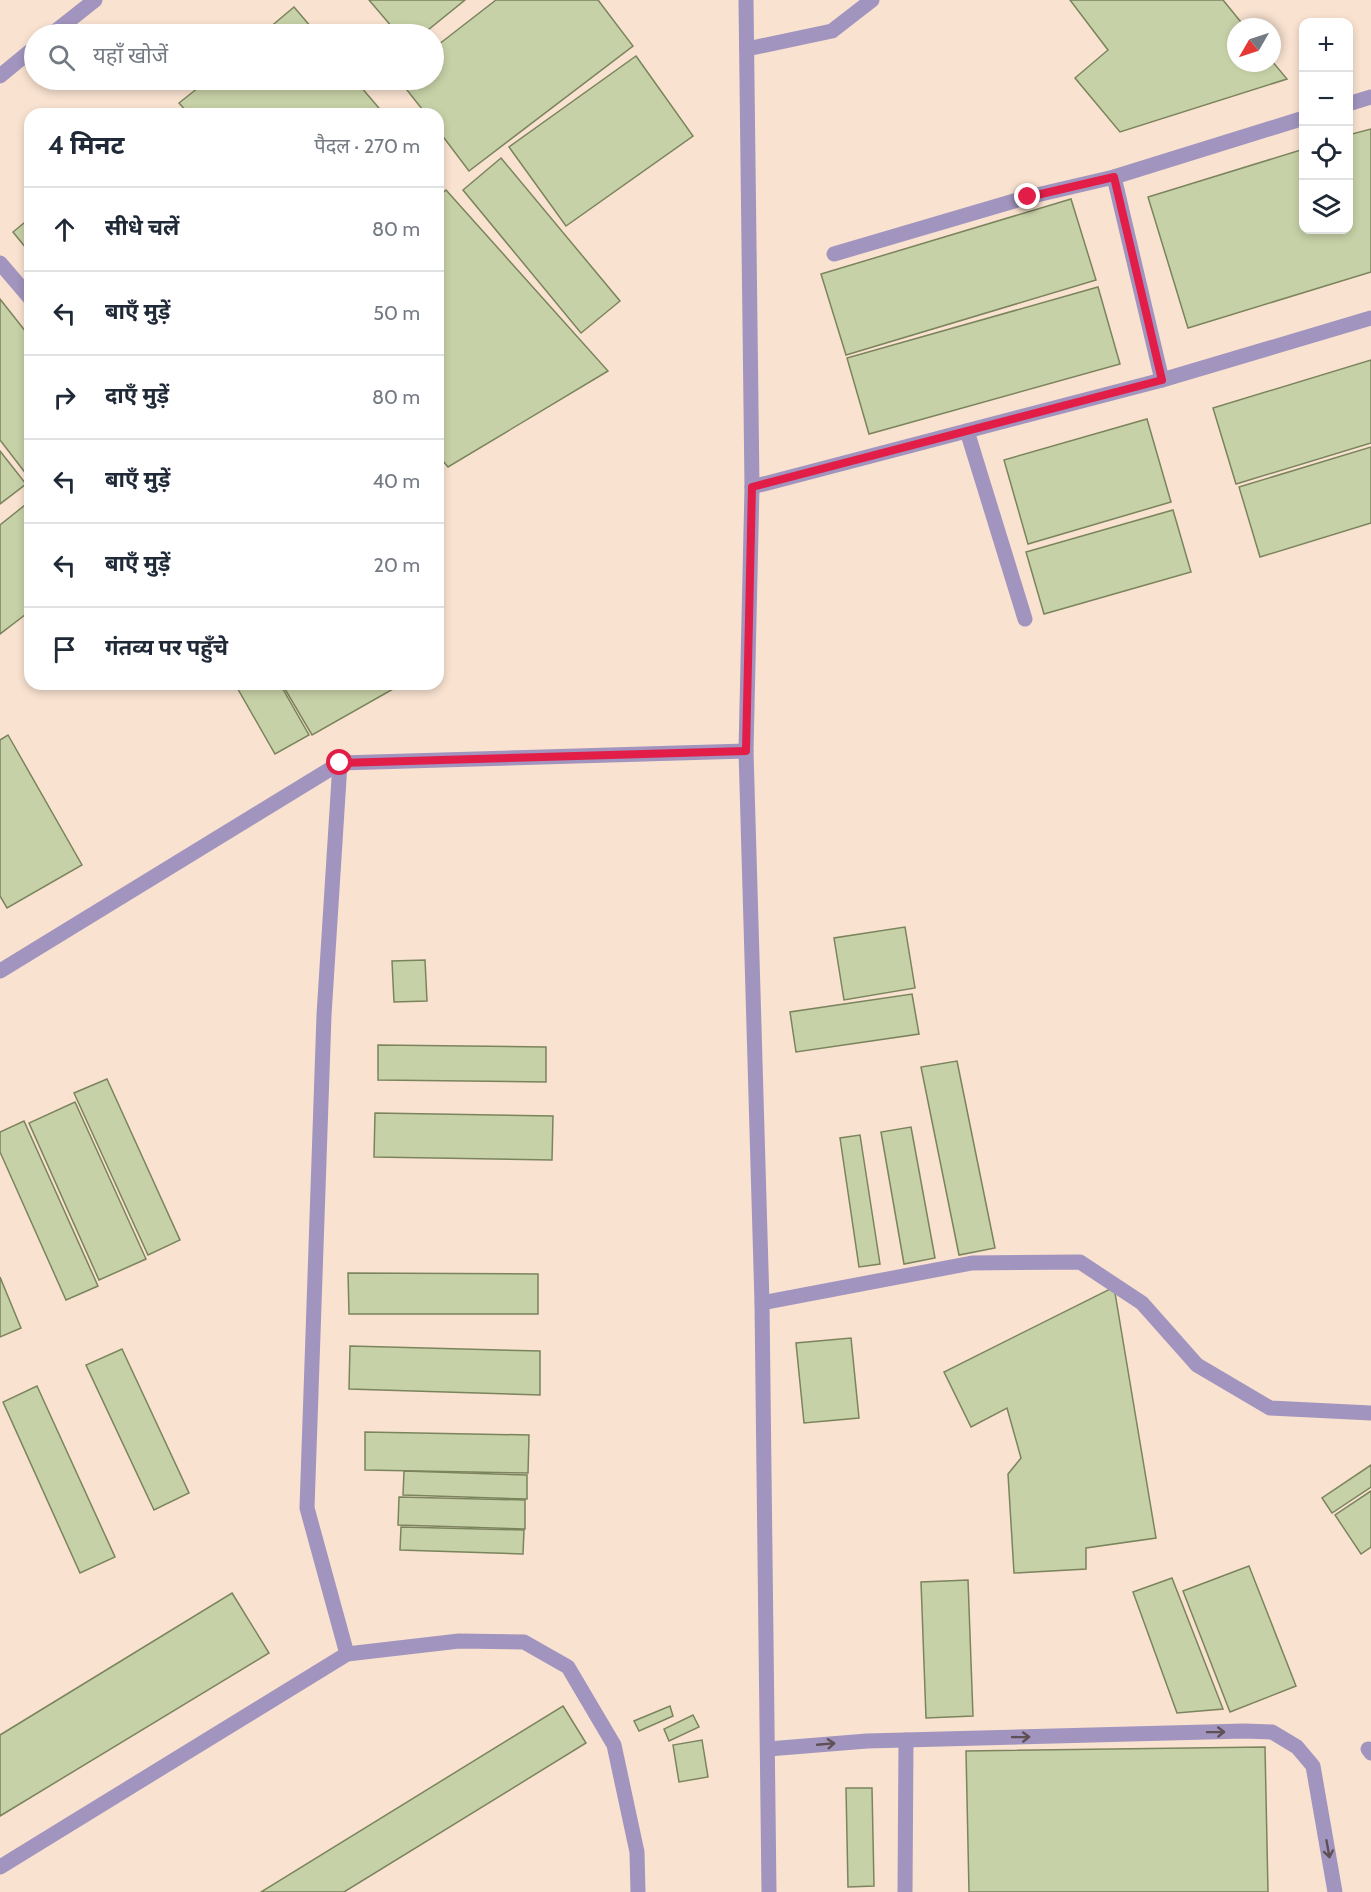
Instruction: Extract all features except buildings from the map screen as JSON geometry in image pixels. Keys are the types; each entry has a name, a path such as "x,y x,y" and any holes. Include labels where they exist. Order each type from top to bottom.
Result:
{"street":[{"path":"65,24 95,0"},
{"path":"746,0 752,487 746,751 762,1303 769,1892"},
{"path":"747,49 832,31 872,0"},
{"path":"0,75 24,56"},
{"path":"1353,102 1371,97"},
{"path":"834,254 1028,197 1114,177 1299,120"},
{"path":"1114,177 1162,380"},
{"path":"0,263 24,291"},
{"path":"752,487 1162,380 1371,318"},
{"path":"967,431 1025,619"},
{"path":"0,971 340,763 746,751"},
{"path":"340,763 324,1014 307,1508 347,1654"},
{"path":"762,1303 972,1263 1080,1262 1142,1303 1197,1365 1270,1408 1371,1413"},
{"path":"0,1867 347,1654 459,1641 524,1642 568,1667 614,1745 637,1852 638,1892"},
{"path":"768,1749 906,1740 1272,1732 1297,1747 1313,1766 1335,1892"},
{"path":"905,1892 906,1740"}],"route":[{"path":"340,763 746,751 752,487 1162,380 1114,177 1028,197"}]}
